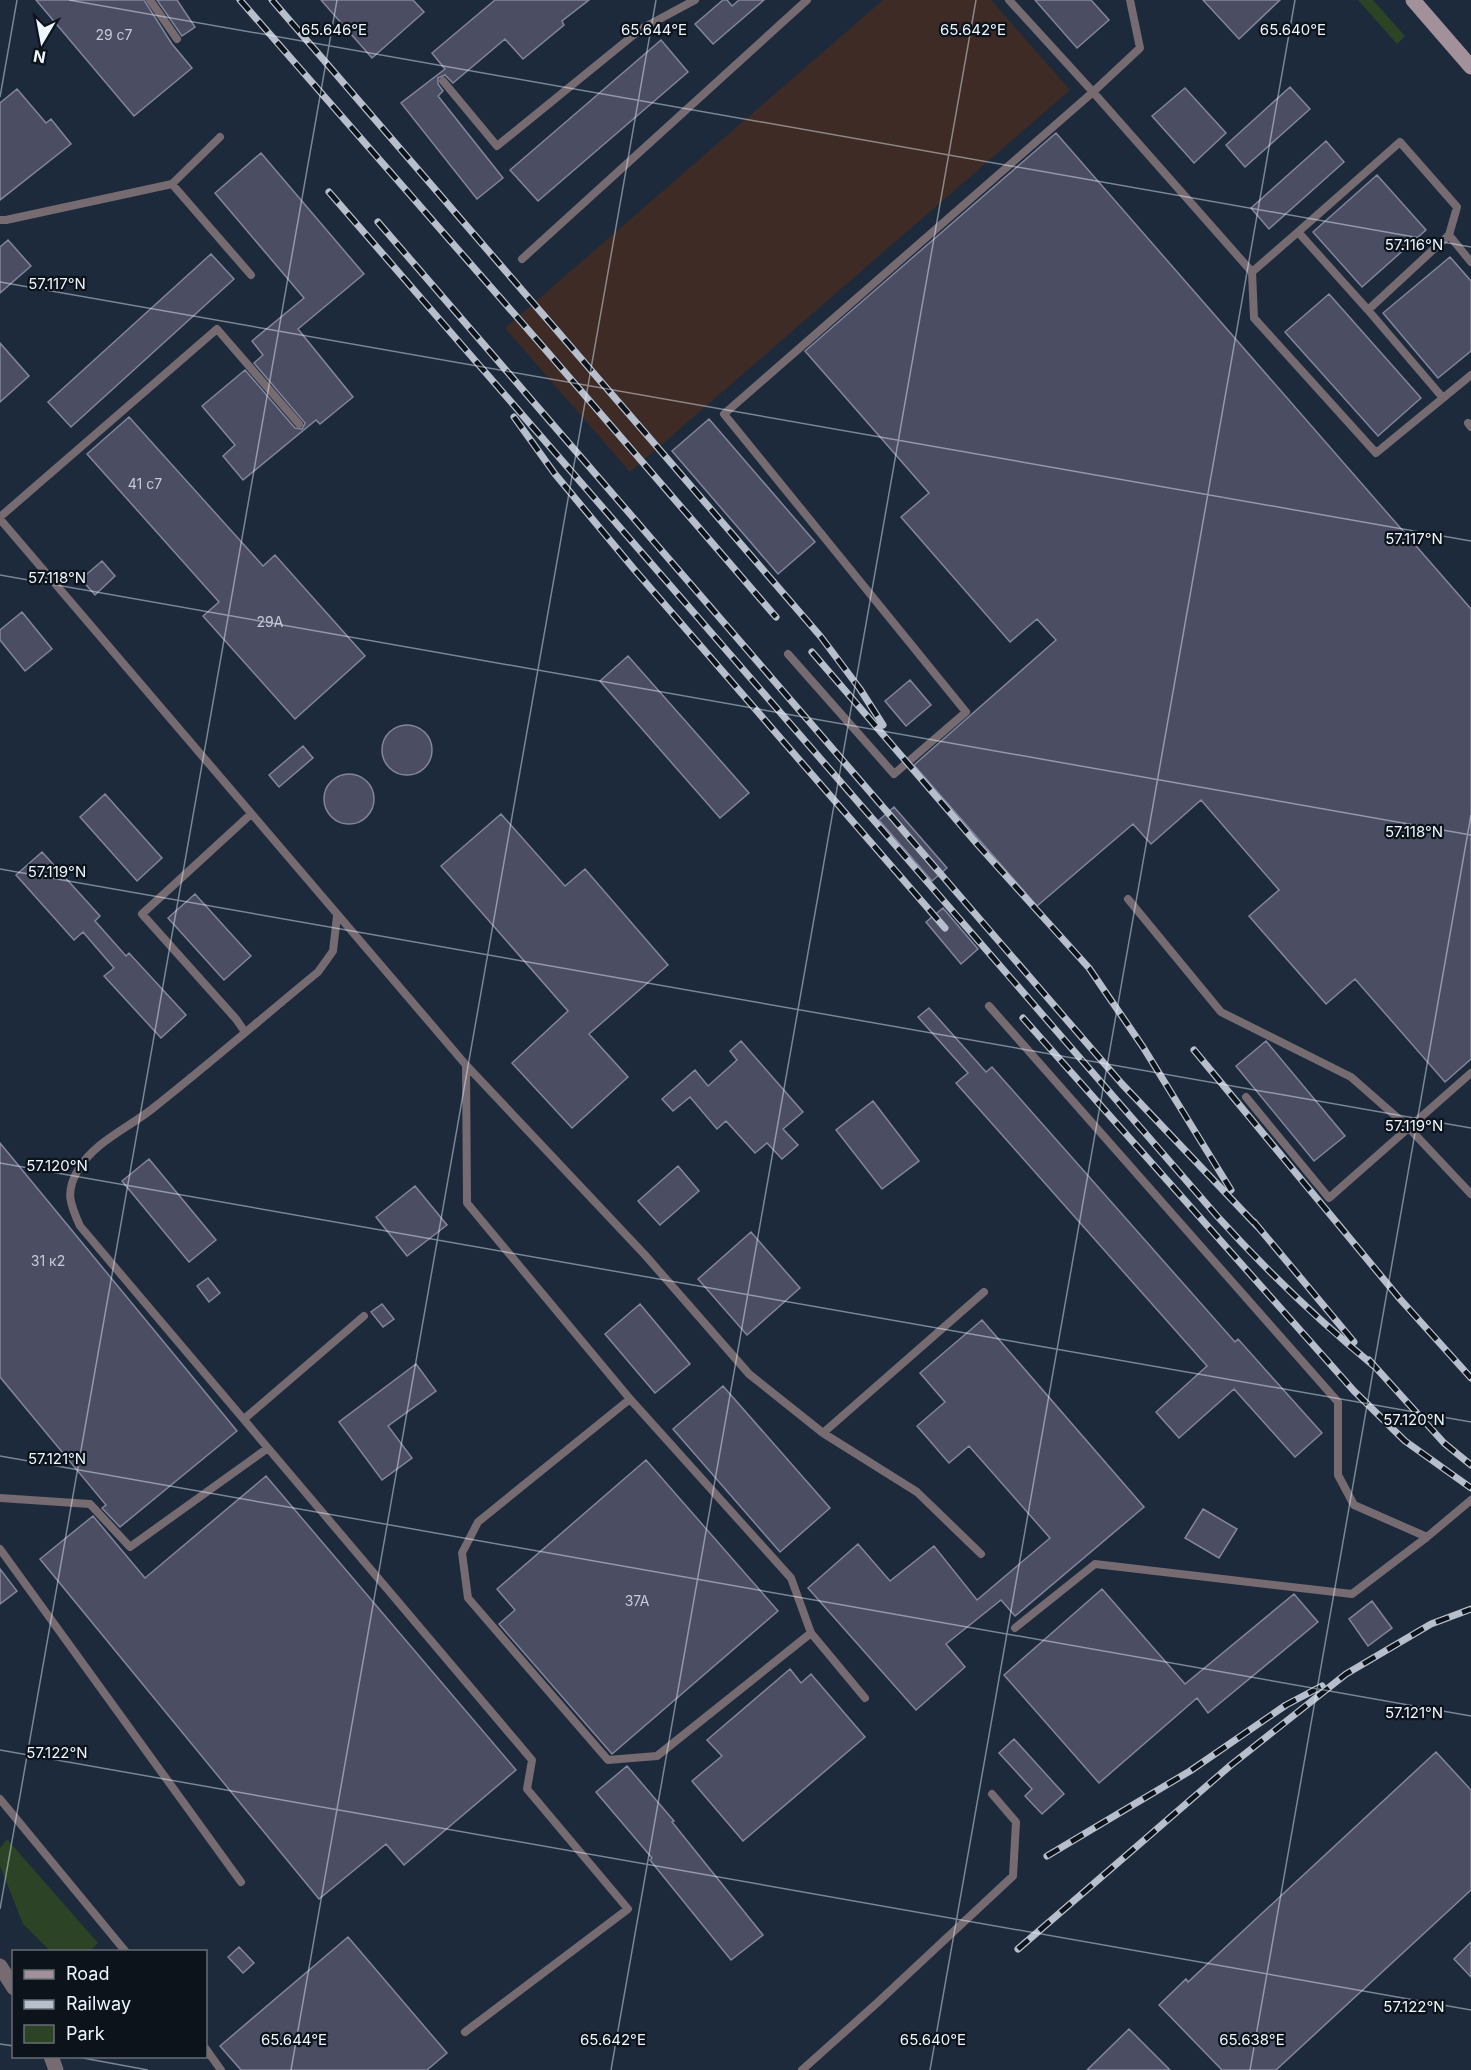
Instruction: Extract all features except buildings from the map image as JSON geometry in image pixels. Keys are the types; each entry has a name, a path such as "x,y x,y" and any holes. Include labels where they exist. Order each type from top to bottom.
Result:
{"main road":[{"path":"1413,0 1471,67"}],"street":[{"path":"0,1966 12,1986"}],"lane":[{"path":"150,0 177,39"},
{"path":"443,81 497,146 641,29 695,0"},
{"path":"522,259 807,0"},
{"path":"1009,0 1252,272 1254,318 1377,453 1471,375"},
{"path":"788,654 894,774 966,712 724,414 1093,92 1140,48 1130,0"},
{"path":"0,220 172,184 220,137"},
{"path":"1252,272 1400,142 1457,207 1449,235 1368,310"},
{"path":"172,184 251,275"},
{"path":"1298,232 1443,398"},
{"path":"1449,235 1471,262"},
{"path":"299,424 217,329 0,518 466,1065 645,1255 749,1374 823,1433 917,1492 981,1554"},
{"path":"245,1032 142,914 251,814"},
{"path":"1128,899 1221,1012 1351,1077 1408,1127 1471,1194"},
{"path":"337,916 333,951 318,972 151,1110 97,1148 78,1169 71,1186 70,1205 80,1226 532,1760 527,1789 628,1909 465,2032"},
{"path":"989,1006 1338,1402 1338,1475 1354,1505 1427,1537"},
{"path":"466,1065 467,1203 630,1399 791,1578 811,1633 865,1698"},
{"path":"1246,1097 1329,1198 1471,1073"},
{"path":"823,1433 984,1292"},
{"path":"244,1419 364,1316"},
{"path":"630,1399 478,1522 462,1553 468,1598 608,1760 657,1756 811,1633"},
{"path":"0,1498 90,1504 130,1547 268,1448"},
{"path":"1015,1628 1095,1564 1352,1594 1471,1500"},
{"path":"0,1549 242,1882"},
{"path":"802,2070 1013,1876 1016,1822 992,1794"},
{"path":"0,1799 124,1950"},
{"path":"207,2050 221,2070"}],"shaded area":[{"path":"883,0 991,0 1070,90 630,472 505,328"}],"green space":[{"path":"1358,0 1373,0 1405,36 1397,44"},
{"path":"7,1839 98,1943 91,1950 49,1950 23,1924 0,1866 0,1848"}],"railway":[{"path":"240,0 776,617"},
{"path":"272,0 821,637 860,689 883,725"},
{"path":"329,192 1217,1216 1293,1294 1374,1366"},
{"path":"378,222 1122,1084 1258,1227"},
{"path":"514,417 555,474 633,568 945,928"},
{"path":"812,652 978,845 1089,968 1143,1047 1231,1190"},
{"path":"1023,1018 1354,1391 1405,1441 1471,1488"},
{"path":"1194,1050 1400,1299 1471,1378"},
{"path":"1254,1222 1354,1342"},
{"path":"1369,1360 1444,1443 1471,1465"},
{"path":"1018,1949 1231,1765 1346,1674 1431,1624 1471,1609"},
{"path":"1047,1856 1190,1771 1286,1705 1322,1686"}]}
